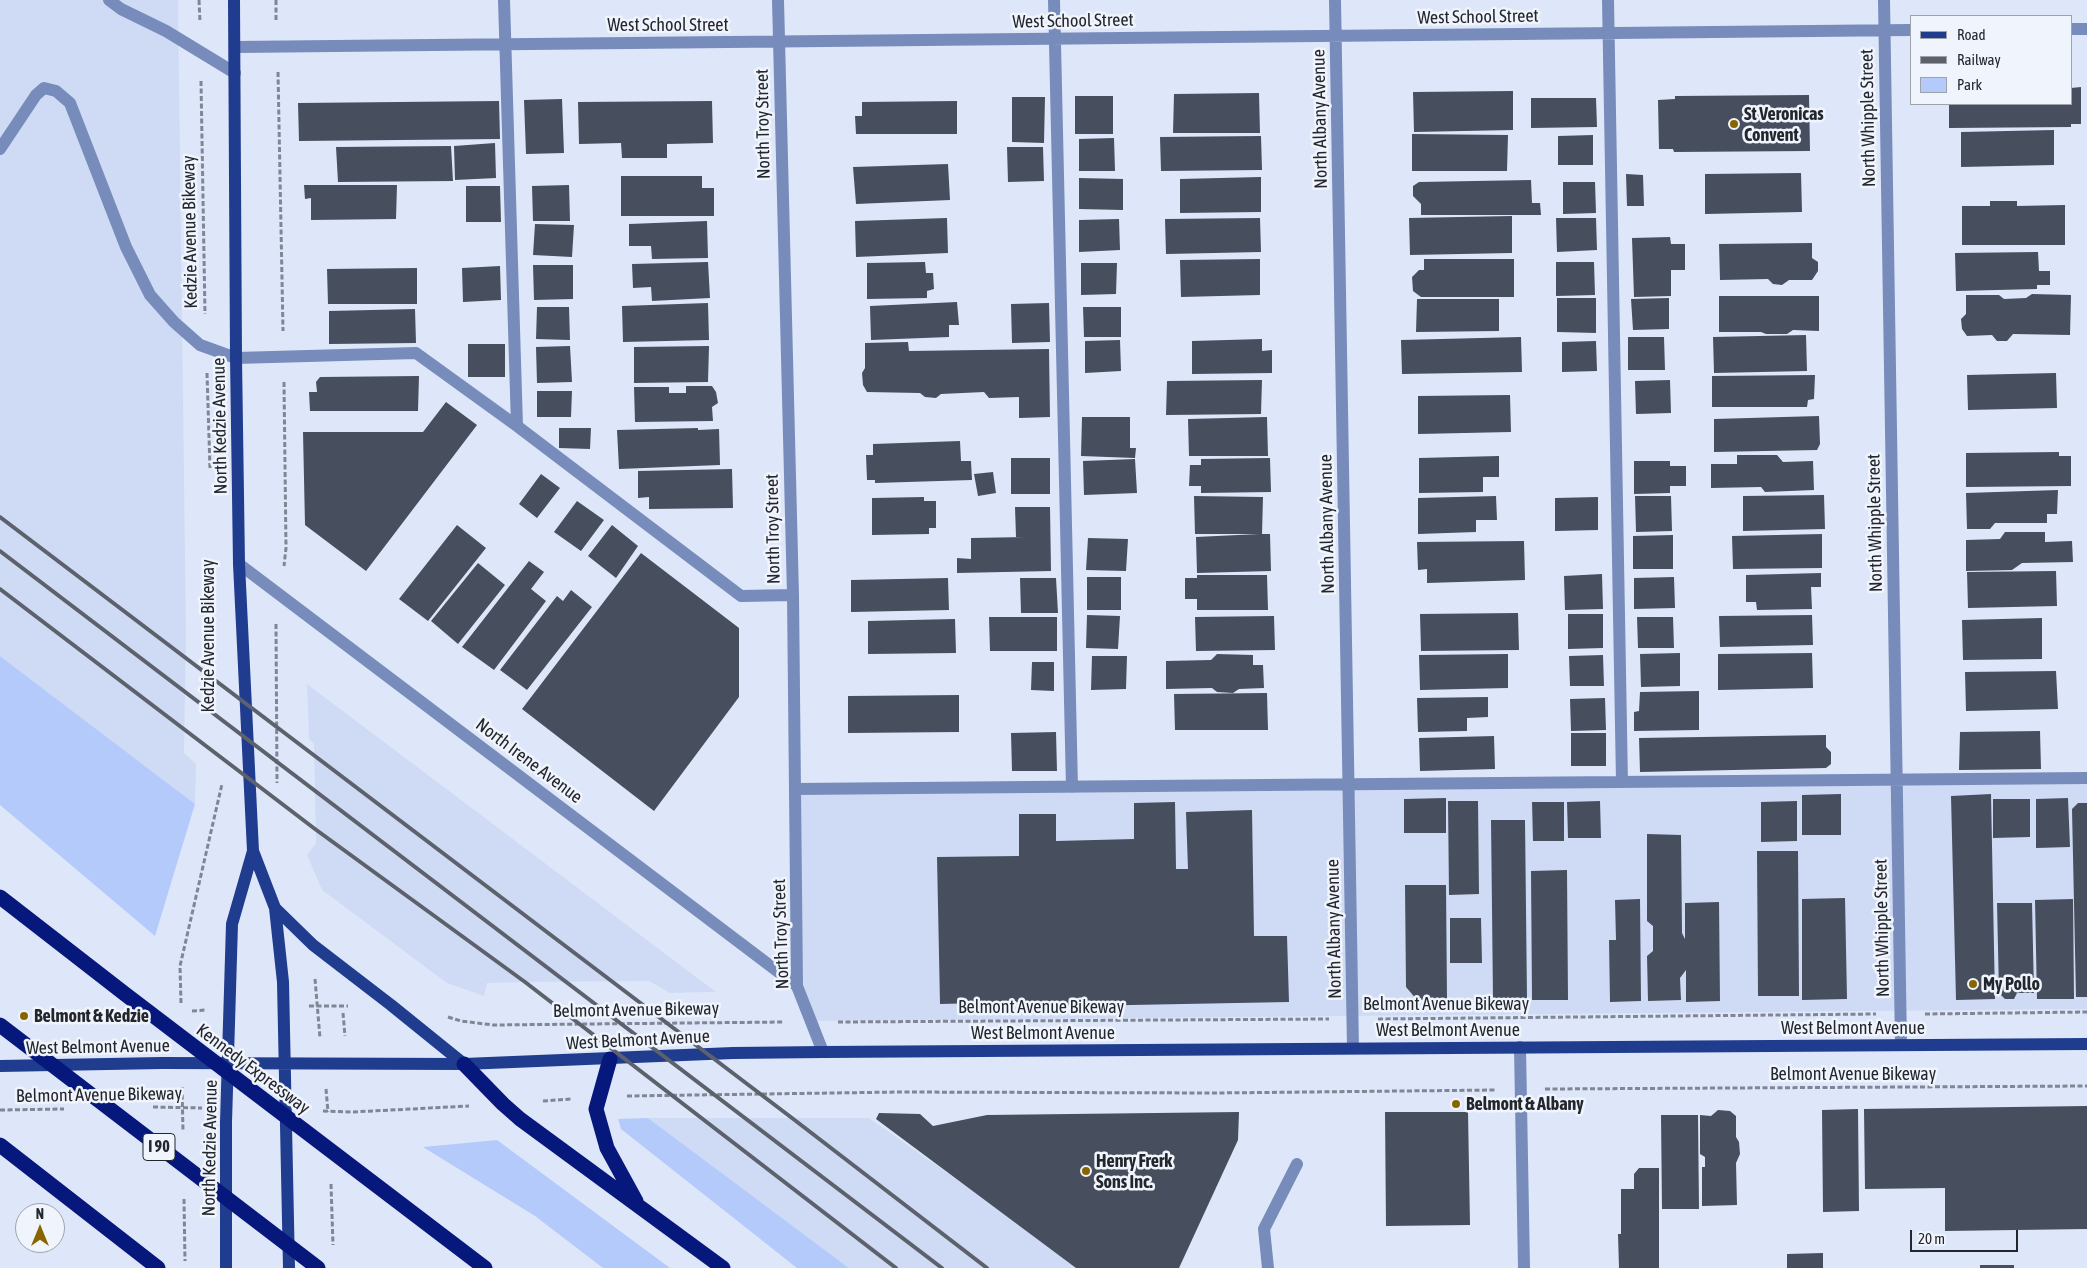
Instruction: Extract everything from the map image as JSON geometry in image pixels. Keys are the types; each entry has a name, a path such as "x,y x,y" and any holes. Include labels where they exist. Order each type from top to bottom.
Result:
{"highway":[{"name":"Kennedy Expressway","path":"0,897 364,1177 486,1268"},
{"name":"I 90","path":"0,1025 318,1268"},
{"path":"610,1059 596,1109 607,1148 638,1205"},
{"path":"464,1064 504,1104 723,1268"},
{"path":"0,1145 158,1268"}],"main road":[{"name":"North Kedzie Avenue","path":"234,0 239,564 253,851 275,908 283,982 289,1268"},
{"name":"North Kedzie Avenue","path":"226,1268 227,1109 232,924 253,851"},
{"path":"275,908 313,945 391,1004 464,1064"},
{"name":"West Belmont Avenue","path":"0,1066 464,1064 733,1053 823,1052 2087,1044"}],"street":[{"path":"109,0 121,9 166,31 235,73"},
{"path":"504,0 517,426"},
{"name":"North Troy Street","path":"778,0 793,595 797,986 823,1052"},
{"path":"1054,0 1072,787"},
{"name":"North Albany Avenue","path":"1335,0 1353,1048"},
{"path":"1608,0 1622,782"},
{"name":"North Whipple Street","path":"1884,0 1901,1045"},
{"path":"2072,29 2087,28"},
{"name":"West School Street","path":"235,47 1910,30"},
{"path":"0,149 36,96 44,88 56,91 70,103 126,248 150,295 174,322 200,345 236,358 416,353 517,426 741,596 793,595"},
{"name":"North Irene Avenue","path":"239,564 797,986"},
{"path":"795,789 2087,778"},
{"path":"1520,1047 1524,1268"},
{"path":"1268,1268 1264,1229 1298,1164"}],"path":[{"name":"Kedzie Avenue Bikeway","path":"199,0 206,347 209,463 211,472"},
{"path":"181,1011 180,966 223,782"},
{"path":"283,1007 391,1004"},
{"path":"191,1011 230,1009"},
{"name":"Belmont Avenue Bikeway","path":"446,1016 462,1021 493,1025 2087,1012"},
{"path":"343,1013 345,1036"},
{"path":"28,1018 114,1014"},
{"path":"182,1064 183,1133"},
{"name":"Belmont Avenue Bikeway","path":"286,1109 353,1112 600,1097 900,1092 1215,1093 2087,1086"},
{"name":"Belmont Avenue Bikeway","path":"144,1107 227,1109"},
{"name":"Belmont Avenue Bikeway","path":"0,1110 67,1109"},
{"path":"184,1191 185,1268"}],"shaded area":[{"path":"0,0 178,0 186,635 184,753 196,764 195,804 0,656"},
{"path":"307,684 716,992 670,993 649,981 525,982 487,983 484,996 447,983 322,890 307,855 316,843 314,744 309,739"},
{"path":"2087,780 2087,1009 816,1021 802,985 799,792"},
{"path":"648,1118 869,1118 1083,1268 849,1268"}],"green space":[{"path":"0,656 195,804 155,936 0,805"},
{"path":"648,1118 849,1268 797,1268 621,1129 618,1119"},
{"path":"497,1140 670,1268 603,1268 535,1216 423,1147"}],"building":[{"path":"2081,87 2081,124 2071,124 2071,127 1949,128 1949,105 2072,105 2072,88"},
{"path":"1513,91 1513,130 1414,132 1413,92"},
{"path":"1259,93 1260,133 1173,133 1174,94"},
{"name":"St Veronicas Convent","path":"1809,95 1810,151 1674,152 1673,149 1659,149 1658,100 1675,99 1675,96"},
{"path":"1075,96 1113,96 1113,134 1075,134"},
{"path":"1012,97 1045,97 1044,143 1012,142"},
{"path":"1531,98 1596,98 1597,127 1531,128"},
{"path":"562,99 564,153 526,154 524,100"},
{"path":"499,101 500,139 299,141 298,103"},
{"path":"712,101 713,143 667,144 667,158 622,158 621,143 579,144 578,102"},
{"path":"957,101 957,134 856,134 855,116 862,116 862,102"},
{"path":"2054,130 2054,165 1961,167 1961,132"},
{"path":"1412,134 1508,135 1507,171 1412,171"},
{"path":"1593,135 1593,165 1558,165 1558,136"},
{"path":"1261,136 1262,170 1161,171 1160,137"},
{"path":"1114,138 1115,171 1079,171 1079,139"},
{"path":"495,143 496,178 455,180 454,146"},
{"path":"451,146 453,181 338,182 336,147"},
{"path":"1007,147 1043,147 1044,181 1008,182"},
{"path":"948,164 950,200 856,204 853,167"},
{"path":"1801,173 1802,212 1705,214 1705,174"},
{"path":"1626,174 1643,175 1644,206 1627,206"},
{"path":"621,176 702,176 702,188 714,188 714,216 621,216"},
{"path":"1261,177 1261,212 1180,213 1180,179"},
{"path":"1079,178 1123,179 1123,210 1079,209"},
{"path":"1531,180 1532,203 1540,203 1541,215 1421,215 1421,204 1413,196 1413,186 1419,182"},
{"path":"1563,182 1595,182 1596,213 1563,214"},
{"path":"304,185 397,185 396,219 311,220 311,198 305,199"},
{"path":"569,185 570,221 533,221 532,186"},
{"path":"466,186 500,186 501,222 466,222"},
{"path":"1990,201 2017,201 2017,206 2065,205 2065,245 1962,245 1962,206 1990,206"},
{"path":"1512,216 1512,253 1410,255 1409,218"},
{"path":"947,218 948,253 856,257 855,221"},
{"path":"1260,218 1261,252 1166,254 1165,219"},
{"path":"1556,218 1596,218 1597,250 1557,252"},
{"path":"1119,219 1120,250 1079,252 1079,220"},
{"path":"707,221 708,258 652,259 651,246 629,246 629,224"},
{"path":"535,224 574,225 572,257 533,255"},
{"path":"1670,237 1671,244 1685,244 1685,270 1671,270 1671,296 1634,297 1632,238"},
{"path":"1812,243 1812,258 1818,262 1818,271 1812,280 1789,280 1782,285 1773,284 1768,279 1720,280 1719,244"},
{"path":"2038,252 2039,271 2050,271 2050,285 2037,285 2037,289 1956,291 1955,253"},
{"path":"1260,259 1260,295 1181,297 1180,260"},
{"path":"1424,259 1514,259 1514,297 1421,297 1413,291 1412,277 1419,270 1424,270"},
{"path":"708,262 710,298 652,301 651,287 633,288 632,264"},
{"path":"925,262 926,273 933,273 934,289 927,291 927,298 867,299 867,263"},
{"path":"1556,262 1594,262 1595,295 1556,296"},
{"path":"1081,263 1117,263 1116,294 1081,295"},
{"path":"533,265 573,265 573,299 534,300"},
{"path":"500,266 501,300 463,302 462,268"},
{"path":"417,268 417,304 328,304 327,269"},
{"path":"2032,294 2071,295 2070,335 2013,334 2007,341 1997,341 1992,335 1967,336 1962,329 1961,319 1966,314 1966,295 1999,295 2004,299 2026,298"},
{"path":"1719,296 1819,296 1819,331 1793,330 1787,334 1719,332"},
{"path":"1557,298 1596,298 1596,333 1557,332"},
{"path":"1669,298 1669,329 1633,330 1631,299"},
{"path":"1417,299 1499,299 1499,331 1416,332"},
{"path":"957,302 959,325 949,325 949,337 871,340 870,306"},
{"path":"708,303 709,340 623,342 622,306"},
{"path":"1049,303 1050,342 1012,343 1011,304"},
{"path":"537,307 569,307 570,340 536,339"},
{"path":"1083,307 1121,307 1121,337 1084,337"},
{"path":"415,309 416,343 329,344 329,311"},
{"path":"1806,335 1807,371 1714,373 1713,337"},
{"path":"1521,337 1522,372 1402,374 1401,340"},
{"path":"1628,337 1664,337 1665,370 1628,370"},
{"path":"1262,339 1262,351 1272,350 1272,373 1192,374 1192,341"},
{"path":"1120,340 1121,371 1085,373 1085,341"},
{"path":"1596,341 1597,371 1562,372 1562,342"},
{"path":"908,342 909,351 1049,349 1050,417 1019,418 1019,397 989,398 984,392 941,394 936,398 925,397 920,393 867,392 863,385 862,373 865,368 865,343"},
{"path":"468,344 505,344 505,377 468,377"},
{"path":"570,346 572,382 537,383 536,347"},
{"path":"709,346 708,382 634,383 634,347"},
{"path":"2056,373 2057,408 1968,410 1967,375"},
{"path":"1815,375 1814,399 1808,400 1807,407 1712,407 1712,376"},
{"path":"419,376 418,411 310,411 309,392 317,392 316,382 320,377"},
{"path":"1262,380 1261,414 1166,415 1167,381"},
{"path":"1670,380 1671,413 1636,414 1635,381"},
{"path":"686,386 712,386 716,392 718,403 712,407 713,421 635,422 634,387 669,387 669,393 686,393"},
{"path":"537,391 572,391 571,417 537,417"},
{"path":"1510,395 1511,432 1418,434 1418,396"},
{"path":"446,402 477,425 366,571 305,525 303,432 423,432"},
{"path":"1819,416 1820,444 1817,450 1714,452 1714,419"},
{"path":"1082,417 1130,417 1130,448 1136,448 1135,458 1081,456"},
{"path":"1267,417 1268,456 1189,456 1188,419"},
{"path":"559,428 591,428 590,449 559,448"},
{"path":"698,428 698,430 719,429 720,465 619,469 617,430"},
{"path":"960,441 961,461 971,461 972,480 875,483 875,480 867,480 866,455 873,455 873,444"},
{"path":"2059,452 2059,456 2071,456 2071,486 1966,487 1966,453"},
{"path":"1737,455 1777,455 1783,462 1813,461 1814,490 1765,492 1761,487 1711,488 1711,464 1737,464"},
{"path":"1499,456 1499,477 1483,477 1483,492 1419,493 1419,458"},
{"path":"1011,458 1050,458 1050,494 1011,494"},
{"path":"1270,458 1271,492 1201,493 1201,486 1189,486 1190,465 1201,465 1201,459"},
{"path":"1135,459 1137,493 1084,495 1083,461"},
{"path":"1634,461 1670,461 1670,466 1686,466 1686,486 1670,486 1670,493 1634,494"},
{"path":"732,469 733,508 649,509 649,497 638,498 638,471"},
{"path":"993,472 996,493 978,496 974,474"},
{"path":"541,474 560,488 537,518 519,504"},
{"path":"2058,490 2057,514 2047,514 2047,523 1995,523 1990,529 1967,529 1966,493"},
{"path":"1824,495 1825,529 1743,531 1743,496"},
{"path":"1194,496 1263,497 1262,534 1270,534 1271,571 1197,573 1196,537 1259,534 1195,534"},
{"path":"1496,496 1497,520 1476,520 1476,532 1418,534 1418,498"},
{"path":"1635,496 1671,496 1672,531 1636,532"},
{"path":"924,497 924,501 936,501 936,528 929,528 929,534 872,535 872,498"},
{"path":"1598,497 1598,530 1555,531 1555,498"},
{"path":"577,501 604,520 581,551 554,532"},
{"path":"1015,507 1050,507 1051,571 957,573 957,558 971,559 971,538 1026,537 1016,537"},
{"path":"457,525 486,548 428,621 399,599"},
{"path":"612,525 638,546 616,578 588,556"},
{"path":"2005,532 2045,532 2045,542 2072,541 2073,562 2022,563 2012,570 1966,571 1966,540 2000,539"},
{"path":"1822,534 1822,568 1733,569 1732,536"},
{"path":"1673,535 1673,569 1633,569 1633,536"},
{"path":"1088,538 1128,539 1126,571 1086,570"},
{"path":"1524,541 1525,580 1427,583 1427,569 1418,570 1417,542"},
{"path":"641,553 739,628 739,697 654,811 522,709"},
{"path":"529,561 544,572 531,589 546,601 494,670 462,647"},
{"path":"478,563 505,585 458,644 431,621"},
{"path":"2056,571 2057,606 1968,608 1967,572"},
{"path":"1821,573 1821,587 1811,587 1812,609 1757,610 1756,602 1746,602 1746,575"},
{"path":"1602,574 1603,609 1565,610 1564,576"},
{"path":"1197,575 1267,575 1268,610 1197,610 1197,599 1185,599 1185,578 1197,578"},
{"path":"1087,577 1121,577 1121,610 1087,610"},
{"path":"1674,577 1675,608 1634,609 1634,578"},
{"path":"948,578 949,610 851,612 851,580"},
{"path":"1020,578 1056,578 1058,613 1021,613"},
{"path":"571,590 592,607 527,690 500,670 557,596 563,601"},
{"path":"1518,613 1519,650 1421,651 1420,614"},
{"path":"1568,614 1603,614 1603,648 1568,649"},
{"path":"1087,615 1120,616 1118,649 1086,648"},
{"path":"1812,615 1813,645 1720,647 1719,616"},
{"path":"1274,616 1275,650 1196,651 1195,617"},
{"path":"989,617 1057,617 1057,651 990,651"},
{"path":"1637,617 1673,617 1674,648 1638,648"},
{"path":"2042,618 2042,659 1963,660 1962,620"},
{"path":"955,619 956,653 868,654 868,621"},
{"path":"1680,653 1680,686 1641,687 1640,654"},
{"path":"1812,653 1813,688 1718,690 1718,654"},
{"path":"1217,654 1253,655 1253,665 1263,665 1264,688 1239,689 1233,693 1217,692 1212,688 1166,689 1166,661 1211,660"},
{"path":"1508,654 1508,688 1420,690 1419,655"},
{"path":"1603,655 1604,686 1570,686 1569,656"},
{"path":"1092,656 1127,656 1126,689 1091,690"},
{"path":"1032,662 1054,662 1054,691 1031,690"},
{"path":"2056,671 2058,709 1966,711 1965,672"},
{"path":"1699,691 1699,730 1634,731 1634,712 1639,711 1640,692"},
{"path":"1267,693 1268,730 1175,730 1174,694"},
{"path":"959,695 959,732 848,733 848,696"},
{"path":"1488,697 1488,717 1467,718 1467,731 1418,732 1417,698"},
{"path":"1605,698 1606,730 1571,731 1570,699"},
{"path":"2040,731 2041,769 1959,770 1960,732"},
{"path":"1056,732 1057,771 1012,771 1011,733"},
{"path":"1571,733 1606,733 1606,766 1571,766"},
{"path":"1826,735 1826,747 1831,752 1831,764 1826,768 1640,772 1639,738"},
{"path":"1494,736 1495,769 1420,771 1419,738"},
{"path":"1841,794 1841,835 1802,835 1802,795"},
{"path":"1991,794 1995,999 1956,1000 1951,796"},
{"path":"1446,798 1446,833 1404,833 1404,799"},
{"path":"2068,798 2070,847 2036,848 2036,799"},
{"path":"1993,799 2030,799 2030,837 1993,838"},
{"path":"1448,801 1478,801 1479,894 1449,895"},
{"path":"1600,801 1601,838 1568,838 1567,802"},
{"path":"1797,801 1797,841 1761,842 1761,802"},
{"path":"1175,802 1176,869 1188,869 1186,812 1252,810 1254,936 1287,936 1289,1002 1025,1007 1025,1002 940,1004 937,857 1019,856 1019,814 1056,814 1056,841 1134,839 1134,803"},
{"path":"1532,802 1564,802 1564,841 1533,841"},
{"path":"2078,803 2087,803 2087,997 2076,997 2072,809"},
{"path":"1491,820 1525,820 1527,999 1493,999"},
{"path":"1647,834 1681,835 1682,933 1685,939 1685,903 1719,902 1720,1001 1686,1002 1686,970 1680,978 1681,1000 1648,1001 1647,956 1653,951 1653,926 1647,921"},
{"path":"1757,851 1798,851 1799,996 1758,996"},
{"path":"1567,870 1568,1000 1532,1000 1531,871"},
{"path":"1405,885 1446,885 1447,1000 1417,1000 1406,987"},
{"path":"1845,898 1847,999 1802,1000 1802,899"},
{"path":"1640,899 1641,1001 1610,1002 1609,940 1616,940 1615,900"},
{"path":"2073,899 2074,999 2037,999 2035,900"},
{"path":"1997,903 2032,903 2034,993 2017,993 2014,999 2005,999 1999,993"},
{"path":"1450,918 1481,918 1482,963 1450,963"},
{"path":"2087,1106 2087,1229 1945,1231 1945,1188 1865,1189 1864,1109"},
{"path":"1858,1109 1859,1211 1823,1212 1822,1110"},
{"path":"1718,1110 1730,1111 1736,1116 1736,1137 1739,1142 1740,1154 1736,1163 1737,1205 1702,1206 1702,1167 1705,1167 1705,1157 1700,1154 1700,1115 1711,1116"},
{"name":"Henry Frerk Sons Inc.","path":"1239,1112 1238,1140 1179,1268 1076,1268 876,1119 879,1113 920,1114 933,1126 987,1115"},
{"path":"1385,1112 1468,1112 1470,1225 1386,1226"},
{"path":"1661,1115 1698,1115 1699,1209 1662,1209"},
{"path":"1639,1168 1659,1168 1659,1268 1619,1268 1618,1234 1621,1234 1621,1189 1634,1189 1634,1174"},
{"path":"1823,1253 1823,1268 1787,1268 1787,1254"},
{"path":"1980,1265 2014,1265 2014,1268 1980,1268"}],"railway":[{"path":"0,517 987,1268"},
{"path":"0,551 942,1268"},
{"path":"0,589 315,829 525,982 896,1268"}],"place":[{"name":"St Veronicas Convent","path":"1734,124"},
{"name":"My Pollo","path":"1973,984"},
{"name":"Belmont & Kedzie","path":"24,1016"},
{"name":"Belmont & Albany","path":"1456,1104"},
{"name":"Henry Frerk Sons Inc.","path":"1086,1171"}]}
